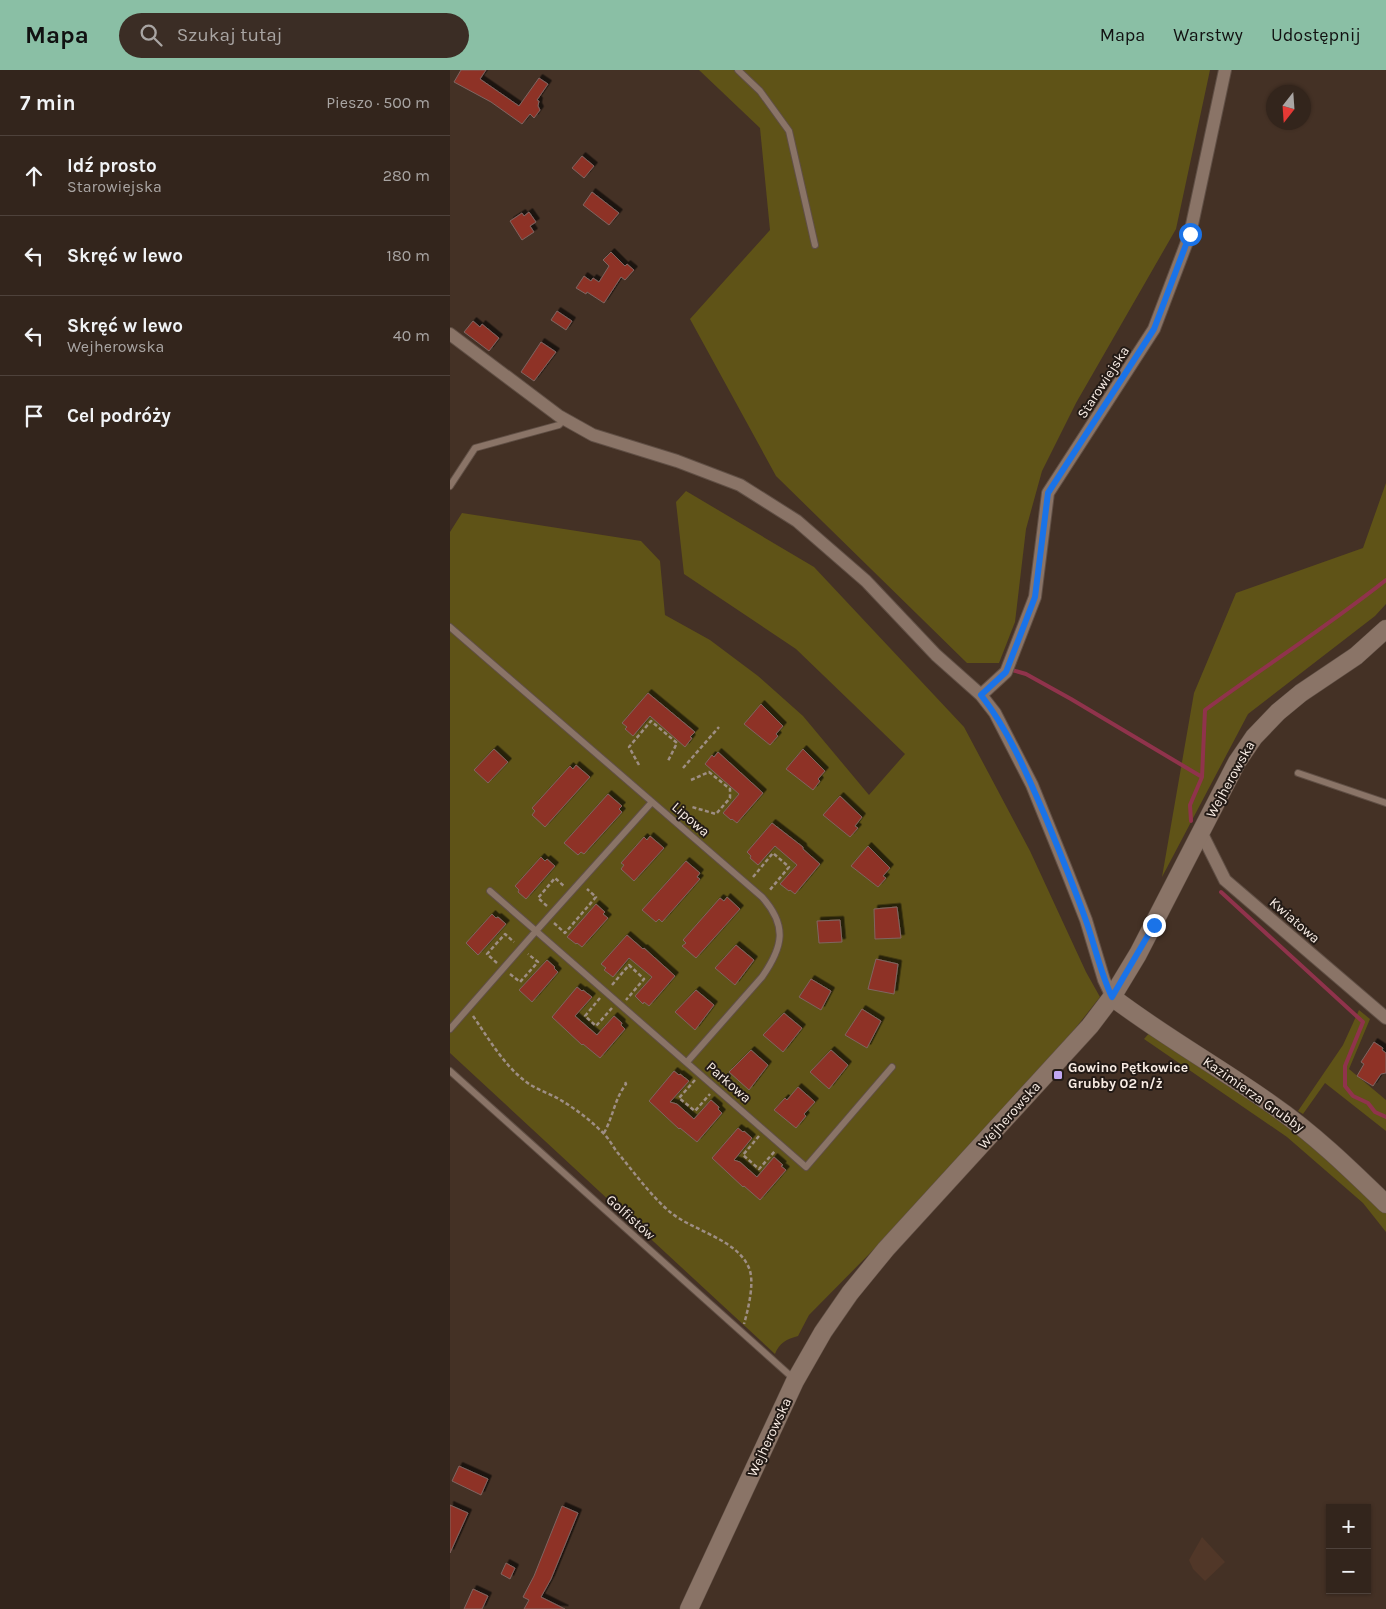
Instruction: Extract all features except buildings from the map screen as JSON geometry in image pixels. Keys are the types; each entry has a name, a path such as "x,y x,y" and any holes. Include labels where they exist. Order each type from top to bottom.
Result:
{"street":[{"name":"Starowiejska","path":"981,695 1006,672 1035,597 1048,493 1154,329 1190,234 1225,70"},
{"path":"450,334 565,419 593,434 677,461 740,485 797,521 866,581 936,654 981,695 996,713 1032,786 1086,920 1104,980 1112,997"},
{"name":"Wejherowska","path":"689,1609 795,1381 823,1332 850,1294 886,1249 1056,1064 1090,1026 1112,997 1138,954 1237,762 1254,736 1288,703 1356,656 1386,629"},
{"name":"Kwiatowa","path":"1201,832 1226,880 1386,1018"},
{"name":"Kazimierza Grubby","path":"1112,997 1298,1124 1343,1162 1386,1204"}],"lane":[{"path":"738,70 760,91 789,131 815,245"},
{"path":"450,486 475,448 559,425 565,419"},
{"name":"Lipowa","path":"450,627 763,898 776,917 780,931 779,946 773,961 762,977 687,1062"},
{"path":"1298,773 1386,803"},
{"path":"450,1028 652,802"},
{"name":"Parkowa","path":"490,891 806,1167 892,1067"},
{"name":"Golfistów","path":"450,1072 795,1381"}],"path":[{"path":"639,765 629,747 651,721 677,743 668,761"},
{"path":"683,768 720,728"},
{"path":"691,780 709,772 730,789 730,798 716,814 692,808"},
{"path":"747,884 773,854 790,867 763,898"},
{"path":"553,912 538,898 555,878 571,892"},
{"path":"548,918 565,933 596,897 580,882"},
{"path":"505,934 521,948 538,962 520,982 487,954 505,934"},
{"path":"628,966 644,979 620,1003 596,1026 585,1016 628,966"},
{"path":"468,1009 509,1066 526,1082 574,1108 604,1133 635,1174 669,1211 680,1220 727,1244 744,1259 750,1269 751,1280 747,1312 741,1332"},
{"path":"700,1073 679,1098 695,1111 716,1088"},
{"path":"604,1133 616,1106 618,1093 626,1084 624,1080"},
{"path":"765,1130 743,1155 759,1169 781,1144"}],"shaded area":[{"path":"699,70 1210,70 1176,229 1076,403 1042,471 1026,529 1015,622 999,663 967,663 776,476 690,319 770,230 760,128"},
{"path":"1386,483 1386,604 1375,616 1248,714 1162,877 1194,693 1236,593 1363,548"},
{"path":"686,491 814,567 964,727 1030,851 1086,972 1100,997 1074,1030 1005,1108 884,1239 809,1315 798,1336 784,1342 775,1354 450,1053 450,532 462,513 641,541 660,561 665,615 710,640 758,676 803,716 869,795 905,754 796,649 684,574 676,502"},
{"path":"1359,1010 1370,1019 1349,1069 1386,1100 1386,1131 1325,1083 1303,1114 1298,1111 1343,1045"},
{"path":"1151,1031 1271,1110 1386,1212 1386,1232 1363,1203 1287,1137 1144,1039"},
{"path":"1202,1537 1225,1562 1205,1581 1193,1569 1189,1560"}],"waterway":[{"path":"1191,821 1190,805 1202,777 1205,710 1342,614 1386,580"},
{"path":"1012,670 1026,674 1071,699 1202,777"},
{"path":"1221,892 1363,1022 1345,1066 1345,1086 1353,1096 1368,1103 1375,1112 1386,1117"}],"place":[{"name":"Gowino Pętkowice Grubby 02 n/ż","path":"1058,1075"}],"route":[{"path":"1154,925 1112,997 1104,980 1086,920 1032,786 996,713 981,695 1006,672 1035,597 1048,493 1154,329 1190,234"}]}
